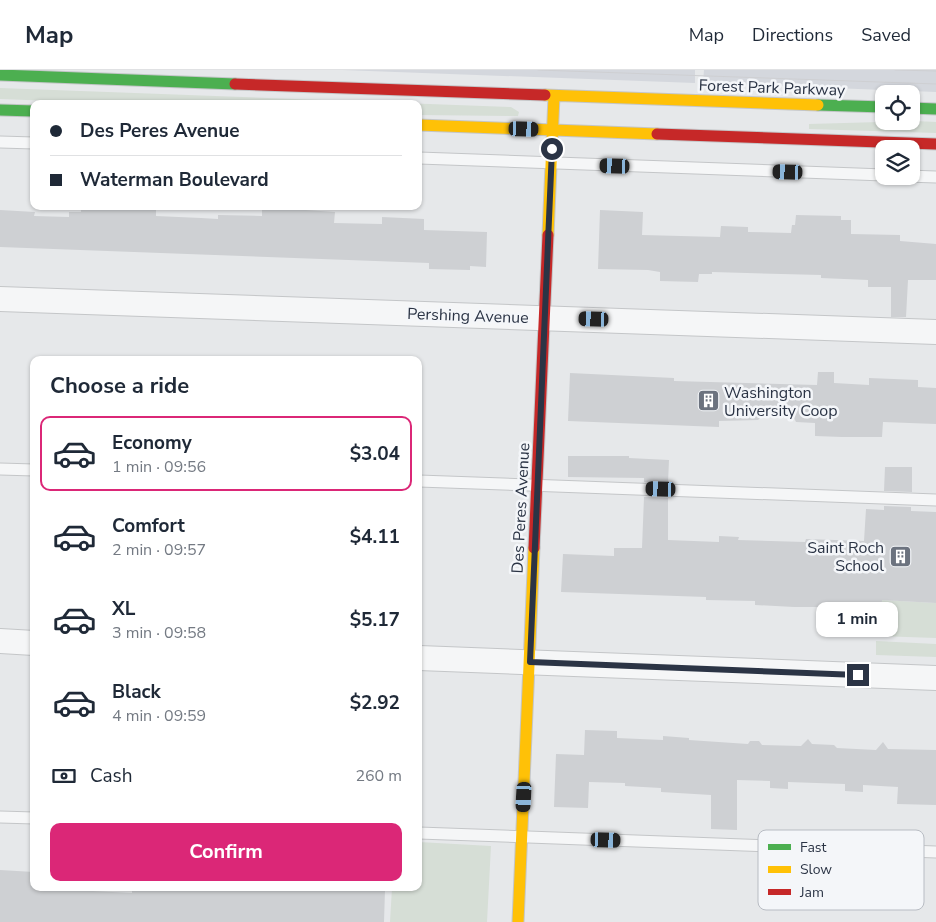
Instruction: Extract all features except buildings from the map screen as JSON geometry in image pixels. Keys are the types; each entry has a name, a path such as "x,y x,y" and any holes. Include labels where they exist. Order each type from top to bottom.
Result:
{"main road":[{"name":"Forest Park Parkway","path":"0,75 875,107"},
{"name":"Des Peres Avenue","path":"518,922 554,96"},
{"path":"920,108 936,109"},
{"path":"0,110 30,112"},
{"path":"422,125 936,144"}],"street":[{"name":"Pershing Avenue","path":"0,299 936,332"},
{"path":"0,642 30,643"},
{"path":"422,658 936,678"}],"lane":[{"path":"0,142 30,143"},
{"path":"422,158 875,175"},
{"path":"920,176 936,177"},
{"path":"0,469 30,470"},
{"path":"422,481 936,500"},
{"path":"0,817 30,818"},
{"path":"422,833 758,846"}],"shaded area":[{"path":"342,70 695,70 695,83"},
{"path":"704,70 936,70 936,92 920,91 920,85 875,85 875,90 703,83"},
{"path":"0,88 323,100 30,100 0,99"},
{"path":"422,104 511,107 519,112 518,116 422,115"},
{"path":"920,121 936,122 936,133 809,129 809,124 875,122 875,130 920,130"},
{"path":"882,600 936,603 936,638 877,636 878,614 881,614"},
{"path":"876,641 936,644 936,657 876,655"},
{"path":"422,842 491,846 487,922 390,922 392,891 422,891"}],"tram line":[{"path":"538,70 936,84"},
{"path":"895,70 936,71"}],"traffic: fast":[{"path":"0,75 235,84"},
{"path":"818,105 875,107"},
{"path":"920,108 936,109"},
{"path":"0,110 30,111"}],"traffic: slow":[{"path":"545,95 818,105"},
{"path":"548,235 554,96"},
{"path":"422,125 657,134"},
{"path":"518,922 534,548"}],"traffic: jam":[{"path":"235,84 545,95"},
{"path":"657,134 936,144"},
{"path":"534,548 548,235"}],"place":[{"name":"Washington University Coop","path":"708,401"},
{"name":"Saint Roch School","path":"900,556"}],"route":[{"path":"552,149 530,662 858,675"}]}
